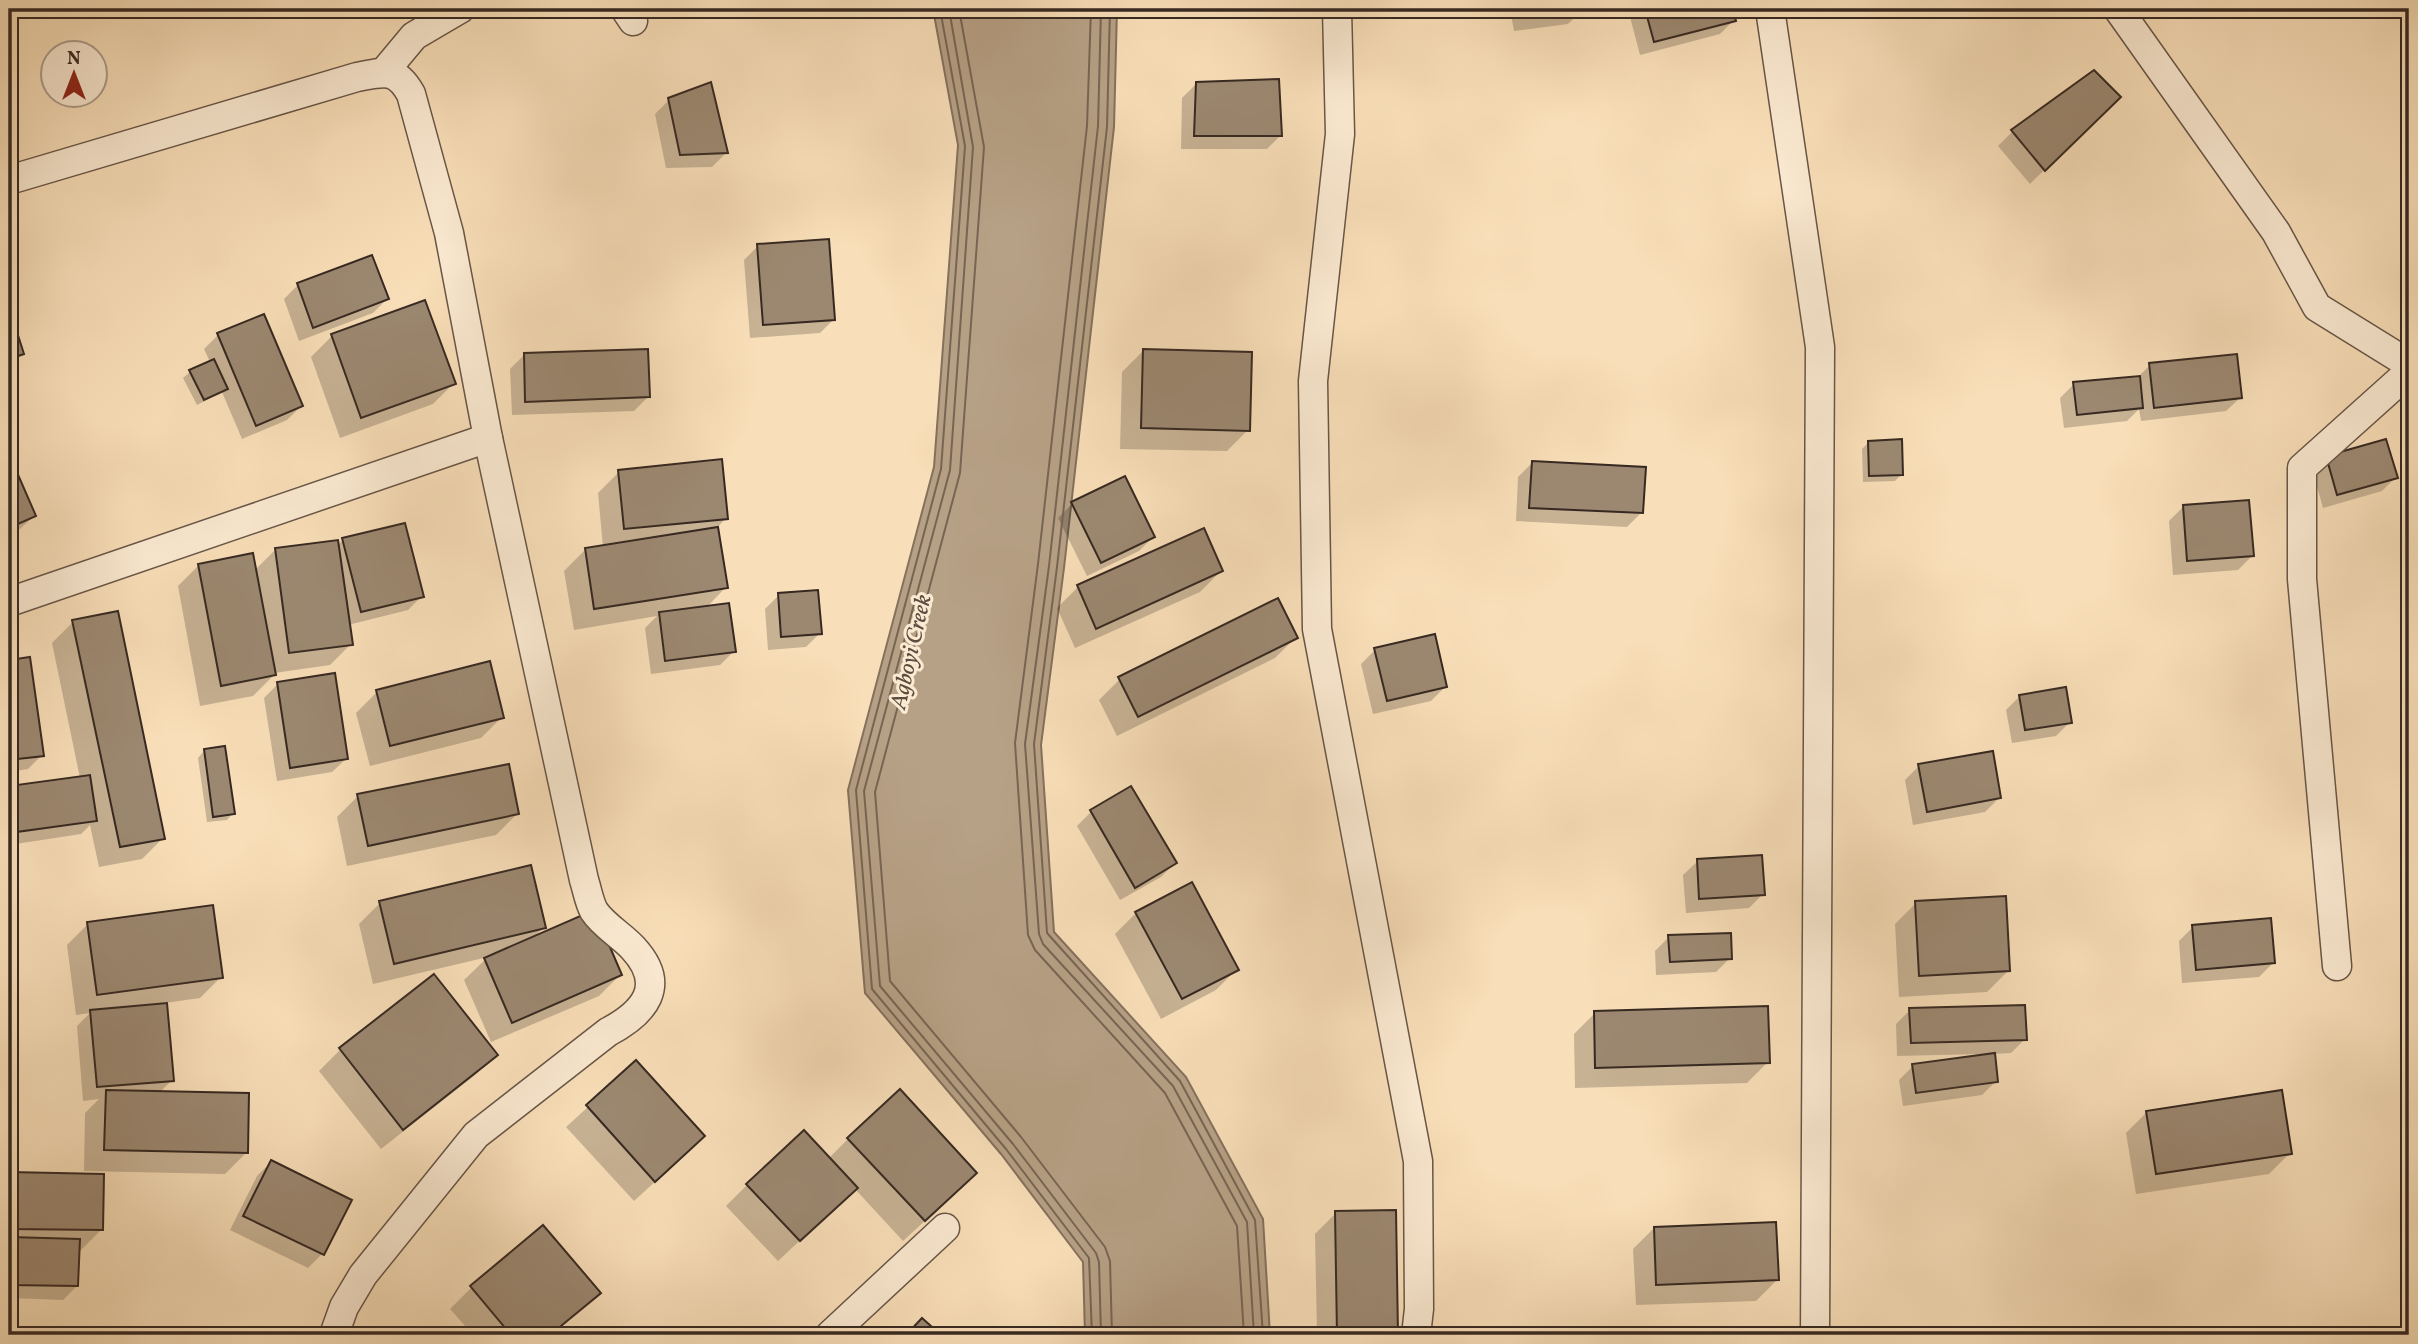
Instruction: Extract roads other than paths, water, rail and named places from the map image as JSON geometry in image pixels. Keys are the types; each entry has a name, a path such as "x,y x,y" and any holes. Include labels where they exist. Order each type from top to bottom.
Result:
{"street":[{"path":"384,72 414,36 460,9"},
{"path":"1338,9 1340,134 1313,381 1317,629 1418,1161 1419,1309 1416,1335"},
{"path":"1770,9 1820,347 1815,1335"},
{"path":"2118,9 2276,232 2317,307 2409,364"},
{"path":"9,180 357,77 384,72 403,79 411,94 449,233 488,438 584,880 594,910 635,950 648,969 649,987 645,1005 628,1021 608,1032 476,1135 363,1275 344,1307 334,1335"},
{"path":"2337,967 2302,579 2302,468 2409,372"},
{"path":"9,602 488,438"},
{"path":"830,1335 945,1228"}],"water":[{"name":"Agboyi Creek","path":"933,9 1117,9 1114,127 1041,745 1054,932 1186,1077 1263,1219 1270,1335 1085,1335 1083,1262 1001,1154 865,993 848,790 934,467 958,145"}]}
